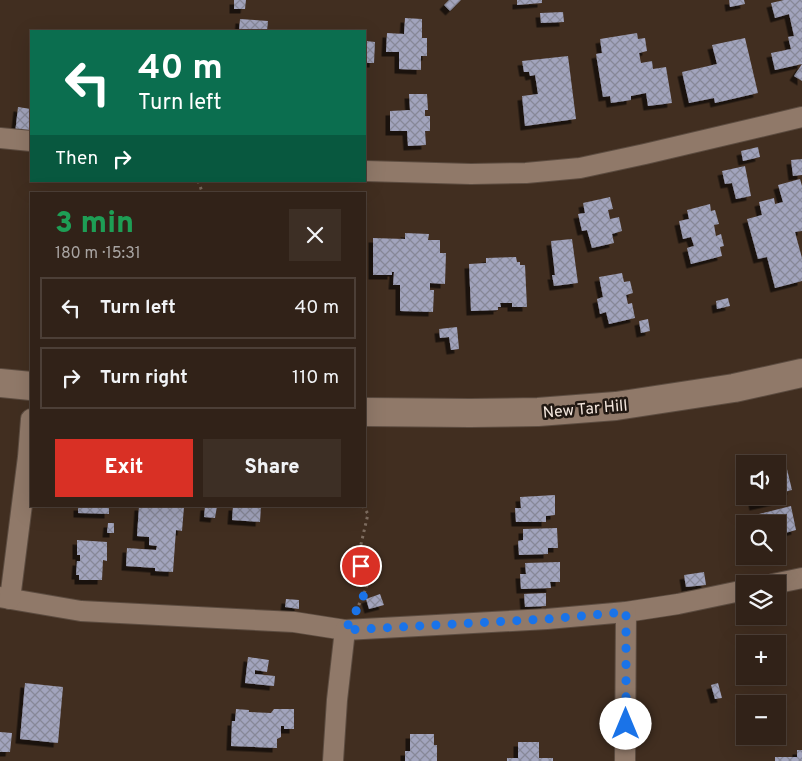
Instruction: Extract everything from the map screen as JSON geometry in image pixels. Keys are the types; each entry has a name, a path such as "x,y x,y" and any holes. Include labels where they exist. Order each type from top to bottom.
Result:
{"street":[{"path":"366,171 471,174 526,173 580,168 802,117"},
{"path":"0,138 30,141"},
{"name":"New Tar Hill","path":"366,412 538,412 616,406 734,388 802,373"},
{"path":"0,383 30,386"},
{"path":"30,432 28,457 5,598 81,612 294,622 345,630 547,619 626,612 736,592"},
{"path":"786,581 802,578"},
{"path":"625,761 626,612"},
{"path":"333,761 337,700 345,630"}],"path":[{"path":"345,630 366,589 368,577 358,557 368,514 364,507"}],"building":[{"path":"234,0 246,0 245,9 234,9"},
{"path":"449,0 461,0 450,11 444,5"},
{"path":"517,0 542,0 542,3 517,5"},
{"path":"729,0 744,0 745,4 730,7"},
{"path":"784,0 802,0 802,64 775,70 771,53 791,49 788,37 794,36 789,14 775,18 771,3"},
{"path":"563,12 564,22 541,23 540,13"},
{"path":"405,18 422,19 422,38 427,38 427,56 421,56 421,70 399,69 399,52 386,52 387,33 404,34"},
{"path":"240,19 268,21 267,30 239,30"},
{"path":"637,33 638,39 645,38 647,51 639,53 641,63 652,61 653,69 666,67 672,103 648,106 646,93 631,96 631,100 611,103 610,96 603,97 596,54 602,53 600,39"},
{"path":"745,38 758,93 715,103 714,98 689,103 682,72 717,64 712,45"},
{"path":"367,41 375,42 374,63 366,63"},
{"path":"568,56 576,119 525,126 522,96 538,94 535,75 530,76 529,72 524,72 522,61"},
{"path":"802,64 802,81 794,76"},
{"path":"409,94 427,94 428,110 425,110 425,116 430,116 430,131 425,131 426,145 408,146 407,131 390,131 390,111 410,110"},
{"path":"18,107 30,109 29,136 15,134"},
{"path":"758,147 760,157 743,161 741,151"},
{"path":"802,159 802,175 793,176 791,160"},
{"path":"745,166 751,196 736,199 732,183 725,184 722,171"},
{"path":"800,179 802,186 802,231 795,232 802,258 802,281 775,288 767,257 758,259 747,219 762,215 759,202 774,198 775,204 783,202 778,185"},
{"path":"610,197 613,209 608,210 610,219 619,217 622,231 612,234 614,243 592,248 587,230 582,231 578,214 585,213 583,203"},
{"path":"710,204 711,211 715,210 719,224 714,225 716,236 721,234 724,246 720,247 722,256 691,264 687,248 694,246 691,237 683,239 679,221 689,219 687,210"},
{"path":"405,233 429,234 428,240 440,240 440,253 446,253 445,284 430,283 430,290 434,290 433,312 400,311 400,285 393,285 394,272 392,272 392,275 373,275 373,238 405,239"},
{"path":"572,239 578,283 554,286 552,275 555,275 551,241"},
{"path":"516,257 520,265 525,265 527,307 512,307 512,303 500,303 501,307 498,307 498,310 471,311 469,264 486,263 486,258"},
{"path":"622,273 624,282 630,281 633,293 626,295 628,304 632,303 635,318 609,324 606,312 600,314 597,299 603,297 599,277"},
{"path":"728,298 730,306 717,309 716,301"},
{"path":"648,319 650,331 641,333 639,321"},
{"path":"457,327 459,349 451,350 449,337 440,338 439,329"},
{"path":"786,465 792,490 786,492"},
{"path":"555,495 555,515 546,516 546,522 516,522 515,508 521,508 520,497"},
{"path":"791,506 796,530 786,533 786,515 755,515"},
{"path":"78,507 109,507 109,514 78,513"},
{"path":"139,507 184,507 182,531 176,530 173,572 155,571 155,568 126,566 127,548 156,550 157,546 149,545 149,537 137,536"},
{"path":"205,507 217,507 215,518 204,517"},
{"path":"233,507 261,507 260,522 232,520"},
{"path":"108,523 114,523 114,533 107,533"},
{"path":"557,528 558,548 548,548 548,554 519,555 518,541 523,540 523,529"},
{"path":"77,540 107,542 107,561 103,560 102,580 79,580 79,575 76,575 77,561 80,561 80,555 77,555"},
{"path":"560,562 560,582 550,582 551,588 521,589 520,574 526,574 525,563"},
{"path":"704,572 706,585 686,587 684,575"},
{"path":"546,593 546,606 525,607 524,594"},
{"path":"380,594 384,605 369,609 366,599"},
{"path":"286,599 299,600 299,609 285,607"},
{"path":"248,657 269,660 267,672 255,670 255,674 275,676 274,686 245,683"},
{"path":"25,683 63,687 58,743 20,739"},
{"path":"718,683 722,698 715,699 711,685"},
{"path":"236,709 249,710 249,712 271,713 274,709 294,709 294,729 284,729 284,726 281,726 281,737 277,739 277,748 231,746 232,721 235,721"},
{"path":"0,732 12,733 10,752 0,752"},
{"path":"410,734 434,734 434,745 437,745 437,761 405,761 405,751 410,751"},
{"path":"518,742 539,742 539,758 553,758 553,761 507,761 507,758 518,758"},
{"path":"797,750 802,750 802,761 775,761 775,757 797,757"}],"route":[{"path":"361,566 368,577 366,589 345,630 547,619 626,612 626,724"}]}
